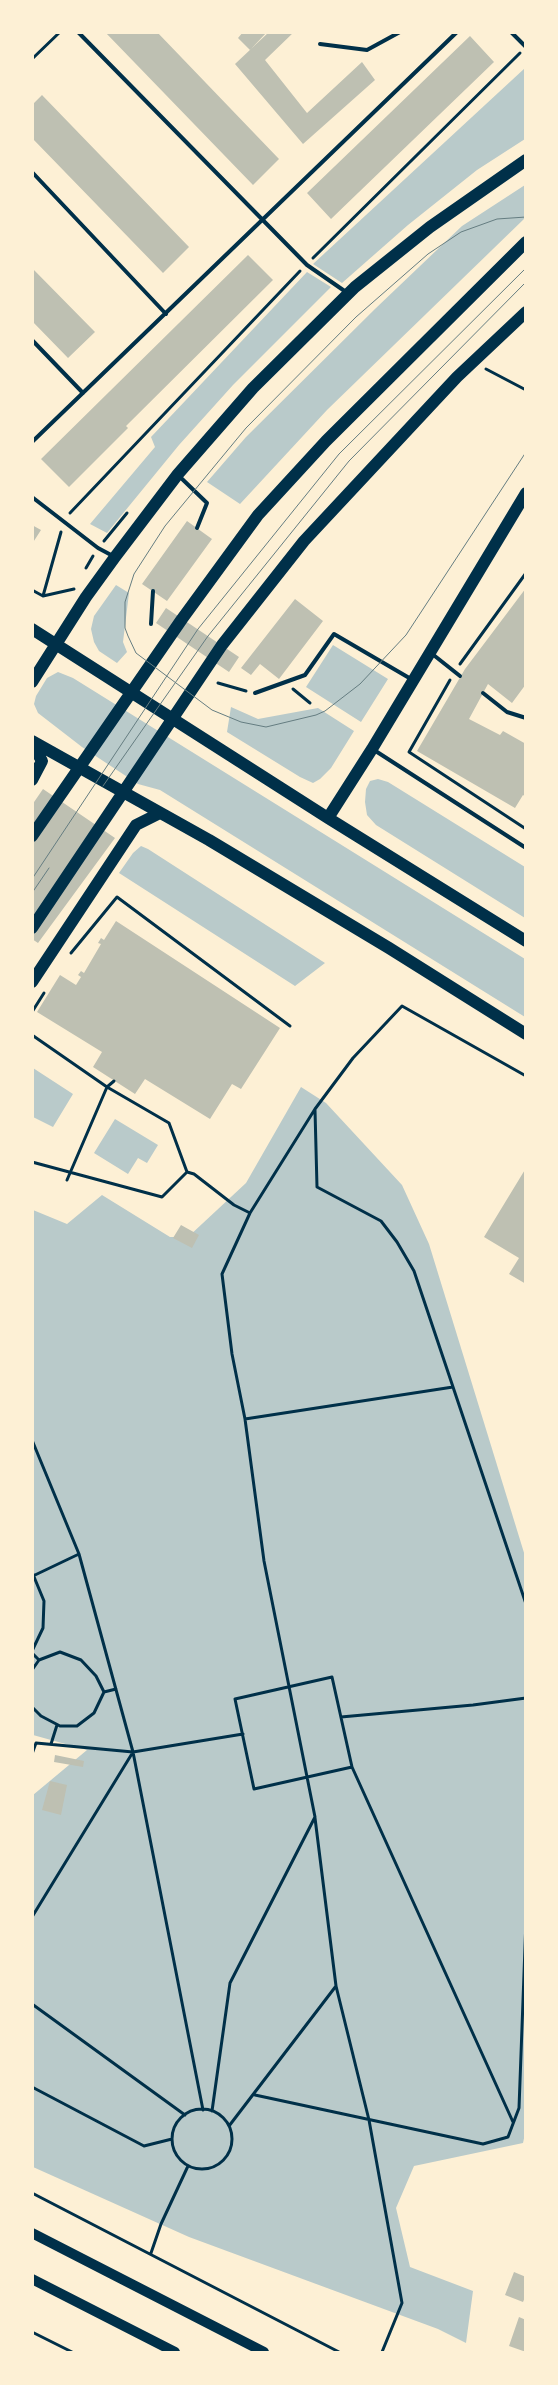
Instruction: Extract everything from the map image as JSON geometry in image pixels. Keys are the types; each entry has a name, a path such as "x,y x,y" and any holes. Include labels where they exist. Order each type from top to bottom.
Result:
{"main road":[{"path":"32,682 115,557 178,474 253,388 348,294 430,226 526,160"},
{"path":"32,836 182,619 270,502 326,441 526,242"},
{"path":"32,928 222,645 304,541 457,377 526,312"},
{"path":"328,818 372,749 526,493"},
{"path":"32,629 328,818 526,941"},
{"path":"32,743 42,761 32,780"},
{"path":"32,743 160,813 381,943 526,1034"},
{"path":"32,982 136,825 160,813"},
{"path":"32,2233 264,2352"},
{"path":"32,2279 175,2352"}],"lane":[{"path":"78,32 306,265 348,294"},
{"path":"320,44 367,50 400,32"},
{"path":"32,442 457,32"},
{"path":"511,32 526,48"},
{"path":"32,172 166,314"},
{"path":"32,340 83,393"},
{"path":"178,474 207,503 197,528"},
{"path":"32,497 98,548 115,557"},
{"path":"150,624 153,591"},
{"path":"255,693 305,675 334,634 413,680"},
{"path":"430,652 460,676"},
{"path":"483,693 506,712 526,718"},
{"path":"372,749 526,848"}],"path":[{"path":"32,59 60,32"},
{"path":"32,590 43,596 64,520 306,265 526,48"},
{"path":"485,369 526,390"},
{"path":"526,574 454,672 409,752 526,829"},
{"path":"284,682 310,703"},
{"path":"218,683 255,693"},
{"path":"69,956 117,897 290,1026"},
{"path":"32,1012 48,987"},
{"path":"382,2352 402,2303 369,2120 336,1986 315,1816 264,1561 245,1419 232,1354 222,1274 250,1213 315,1109 353,1058 402,1006 526,1076"},
{"path":"32,1035 107,1088 169,1124 187,1172"},
{"path":"67,1180 107,1088 114,1081"},
{"path":"315,1109 317,1187 381,1221 397,1242 414,1271 526,1604"},
{"path":"32,1162 162,1197 187,1172"},
{"path":"187,1172 194,1174 234,1205 250,1213"},
{"path":"245,1419 453,1387"},
{"path":"32,1440 78,1554 133,1752 203,2110"},
{"path":"39,1660 32,1652 43,1628 44,1600 34,1574 78,1554"},
{"path":"32,1670 39,1660 60,1652 81,1660 96,1676 104,1692"},
{"path":"352,1768 254,1789 235,1699 332,1677 352,1768 513,2122"},
{"path":"104,1692 116,1689"},
{"path":"32,1707 41,1716 58,1725 77,1726 94,1713 104,1692"},
{"path":"341,1717 526,1698"},
{"path":"51,1744 58,1725"},
{"path":"32,1754 34,1742 133,1752 242,1734"},
{"path":"32,1916 133,1752"},
{"path":"212,2111 230,1983 315,1816"},
{"path":"255,2094 483,2144 508,2137 519,2108 526,1920"},
{"path":"230,2126 336,1986"},
{"path":"32,2004 185,2114"},
{"path":"32,2087 144,2146 172,2138"},
{"path":"203,2110 212,2111 222,2117 230,2126 232,2144 224,2160 214,2167 201,2170 188,2166 177,2154 172,2138 174,2129 185,2114 203,2110"},
{"path":"151,2253 161,2224 188,2166"},
{"path":"32,2193 339,2352"},
{"path":"32,2332 72,2352"}],"shaded area":[{"path":"525,68 525,139 477,170 408,225 342,283 313,264"},
{"path":"525,185 525,218 327,410 240,504 207,482 246,437 462,226"},
{"path":"307,272 331,287 233,385 179,445 107,533 90,524 155,447 151,437"},
{"path":"116,585 129,593 123,642 127,652 117,663 99,651 94,642 91,629 94,616"},
{"path":"333,645 388,679 361,722 306,687"},
{"path":"58,672 73,678 525,959 525,1017 160,790 138,784 82,747 38,713 34,704 36,696 47,678"},
{"path":"231,707 258,719 318,708 354,731 331,768 313,783 227,732"},
{"path":"378,779 388,782 525,867 525,918 376,825 367,815 365,802 366,789 370,781"},
{"path":"141,846 325,963 295,986 119,873 133,853"},
{"path":"33,1068 73,1094 53,1127 33,1117"},
{"path":"301,1087 326,1103 402,1185 429,1244 525,1556 526,2129 523,2143 414,2166 396,2208 410,2267 473,2291 466,2343 438,2329 189,2237 33,2167 33,1795 87,1750 33,1735 33,1210 67,1224 102,1195 170,1237 188,1237 246,1183"},
{"path":"115,1119 158,1145 147,1163 138,1158 128,1174 94,1153"}],"building":[{"path":"105,32 157,32 279,159 253,185"},
{"path":"243,32 267,32 250,50 238,38"},
{"path":"269,32 294,32 265,60 307,113 362,62 375,80 303,144 235,64"},
{"path":"470,36 494,62 331,219 307,193"},
{"path":"42,95 189,247 163,273 32,138 32,105"},
{"path":"248,255 273,280 126,426 128,428 69,487 41,459"},
{"path":"32,268 95,332 68,358 32,321"},
{"path":"187,521 212,539 167,601 142,584"},
{"path":"32,525 41,530 32,544"},
{"path":"526,588 526,684 512,703 488,684 469,719 500,735 503,731 526,744 526,797 523,795 515,808 417,751 465,669"},
{"path":"295,599 323,621 279,679 260,664 251,675 241,668"},
{"path":"166,608 239,657 229,672 156,623"},
{"path":"43,789 115,838 38,943 32,939 32,805"},
{"path":"116,921 280,1028 241,1089 232,1084 210,1119 145,1079 135,1094 93,1067 102,1052 37,1012 60,975 76,985 81,977 78,975 81,971 84,973 101,944 98,943 101,938 104,940"},
{"path":"526,1168 526,1284 509,1274 519,1258 484,1237"},
{"path":"181,1225 199,1235 192,1248 173,1238"},
{"path":"55,1755 84,1761 83,1767 54,1762"},
{"path":"50,1781 67,1785 61,1815 42,1810"},
{"path":"514,2272 526,2277 526,2295 523,2302 505,2295"},
{"path":"519,2317 526,2320 526,2352 509,2346"}],"tram line":[{"path":"526,217 497,219 461,232 428,254 356,317 246,428 165,526 134,574 125,602 125,628 136,653 212,710 241,722 266,727 316,715 325,711 360,684 406,635 526,452"},
{"path":"32,879 198,629 339,454 526,268"},
{"path":"103,786 208,636 349,461 526,282"},
{"path":"32,893 49,868"}]}
